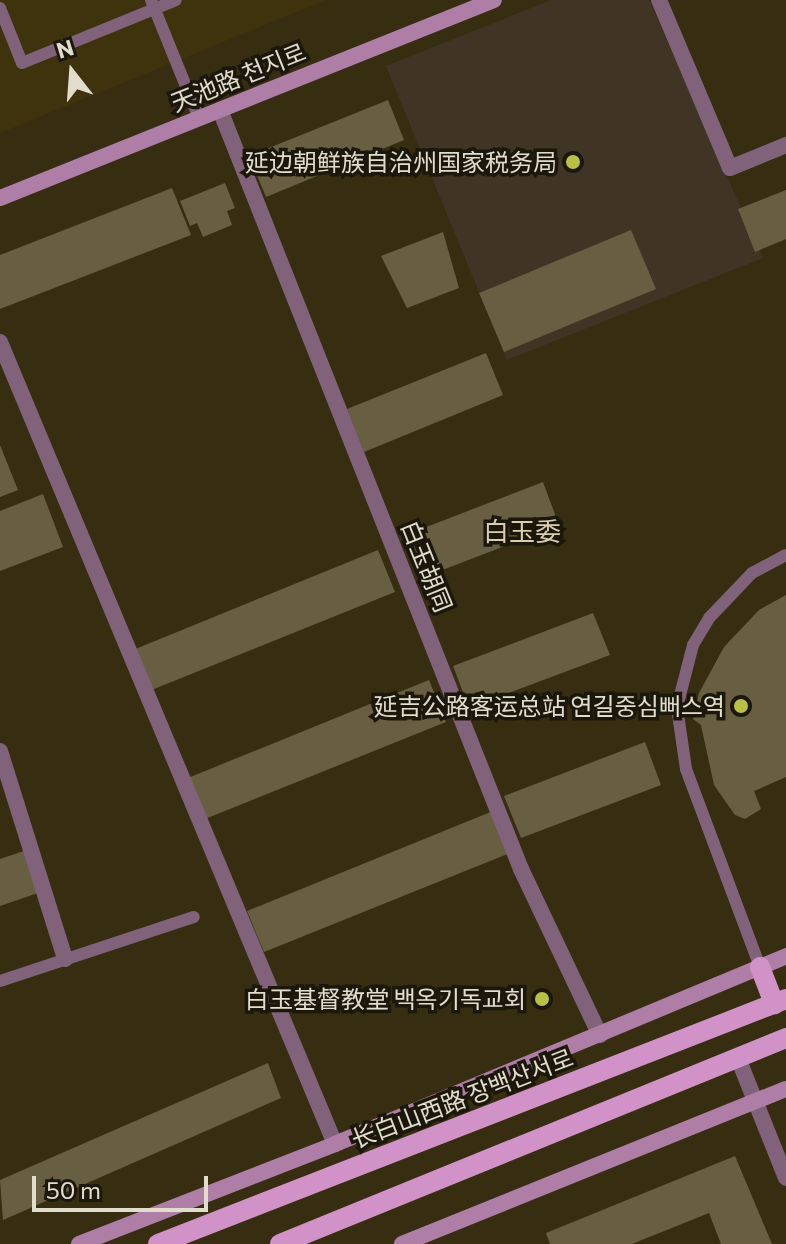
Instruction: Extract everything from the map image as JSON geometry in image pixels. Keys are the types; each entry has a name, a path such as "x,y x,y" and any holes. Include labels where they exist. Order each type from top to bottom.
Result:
{"main road":[{"path":"760,967 780,1002"},
{"name":"长白山西路 장백산서로","path":"158,1244 780,1002"},
{"path":"280,1244 786,1038"}],"street":[{"name":"天池路 천지로","path":"0,198 494,0"},
{"path":"659,0 730,168 786,145"},
{"name":"白玉胡同","path":"220,110 521,869 600,1035"},
{"path":"0,342 335,1144"},
{"path":"0,751 65,959"},
{"path":"79,1244 335,1144 786,956"},
{"path":"738,1058 786,1178"},
{"path":"402,1244 786,1089"}],"lane":[{"path":"0,8 22,63 153,4 176,0"},
{"path":"153,4 199,118"},
{"path":"760,967 686,769 677,707 693,645 710,617 752,573 786,555"},
{"path":"0,981 194,917"}],"shaded area":[{"path":"0,0 326,0 0,133"},
{"name":"延边朝鲜族自治州国家税务局","path":"551,0 649,0 763,258 507,360 386,66"}],"building":[{"path":"388,100 404,140 266,197 249,156"},
{"path":"225,183 235,208 227,211 232,225 203,237 197,223 190,226 180,201"},
{"path":"172,188 191,235 0,309 0,255"},
{"path":"786,190 786,239 755,252 738,209"},
{"path":"631,230 656,289 504,352 479,293"},
{"path":"443,232 459,288 407,308 381,256"},
{"path":"486,353 503,395 364,452 347,409"},
{"path":"0,445 18,490 0,497"},
{"path":"543,482 559,525 419,579 403,536"},
{"path":"43,494 63,547 0,571 0,511"},
{"path":"378,550 395,592 149,691 133,650"},
{"name":"延吉公路客运总站 연길중심뻐스역","path":"786,595 786,777 754,791 761,809 745,819 735,815 714,785 701,725 693,719 699,693 724,647 759,610"},
{"path":"593,613 610,655 469,708 453,666"},
{"path":"429,680 446,722 200,821 183,780"},
{"path":"645,742 661,785 521,838 504,796"},
{"path":"493,811 510,853 264,952 247,911"},
{"path":"24,851 38,893 0,906 0,859"},
{"path":"268,1063 281,1098 3,1220 0,1180"},
{"path":"735,1156 772,1244 721,1244 709,1213 632,1244 550,1244 546,1233"}],"place":[{"name":"延边朝鲜族自治州国家税务局","path":"573,162"},
{"name":"延吉公路客运总站 연길중심뻐스역","path":"741,706"},
{"name":"白玉基督教堂 백옥기독교회","path":"542,999"}],"district":[{"name":"白玉委","path":"522,531"}]}
